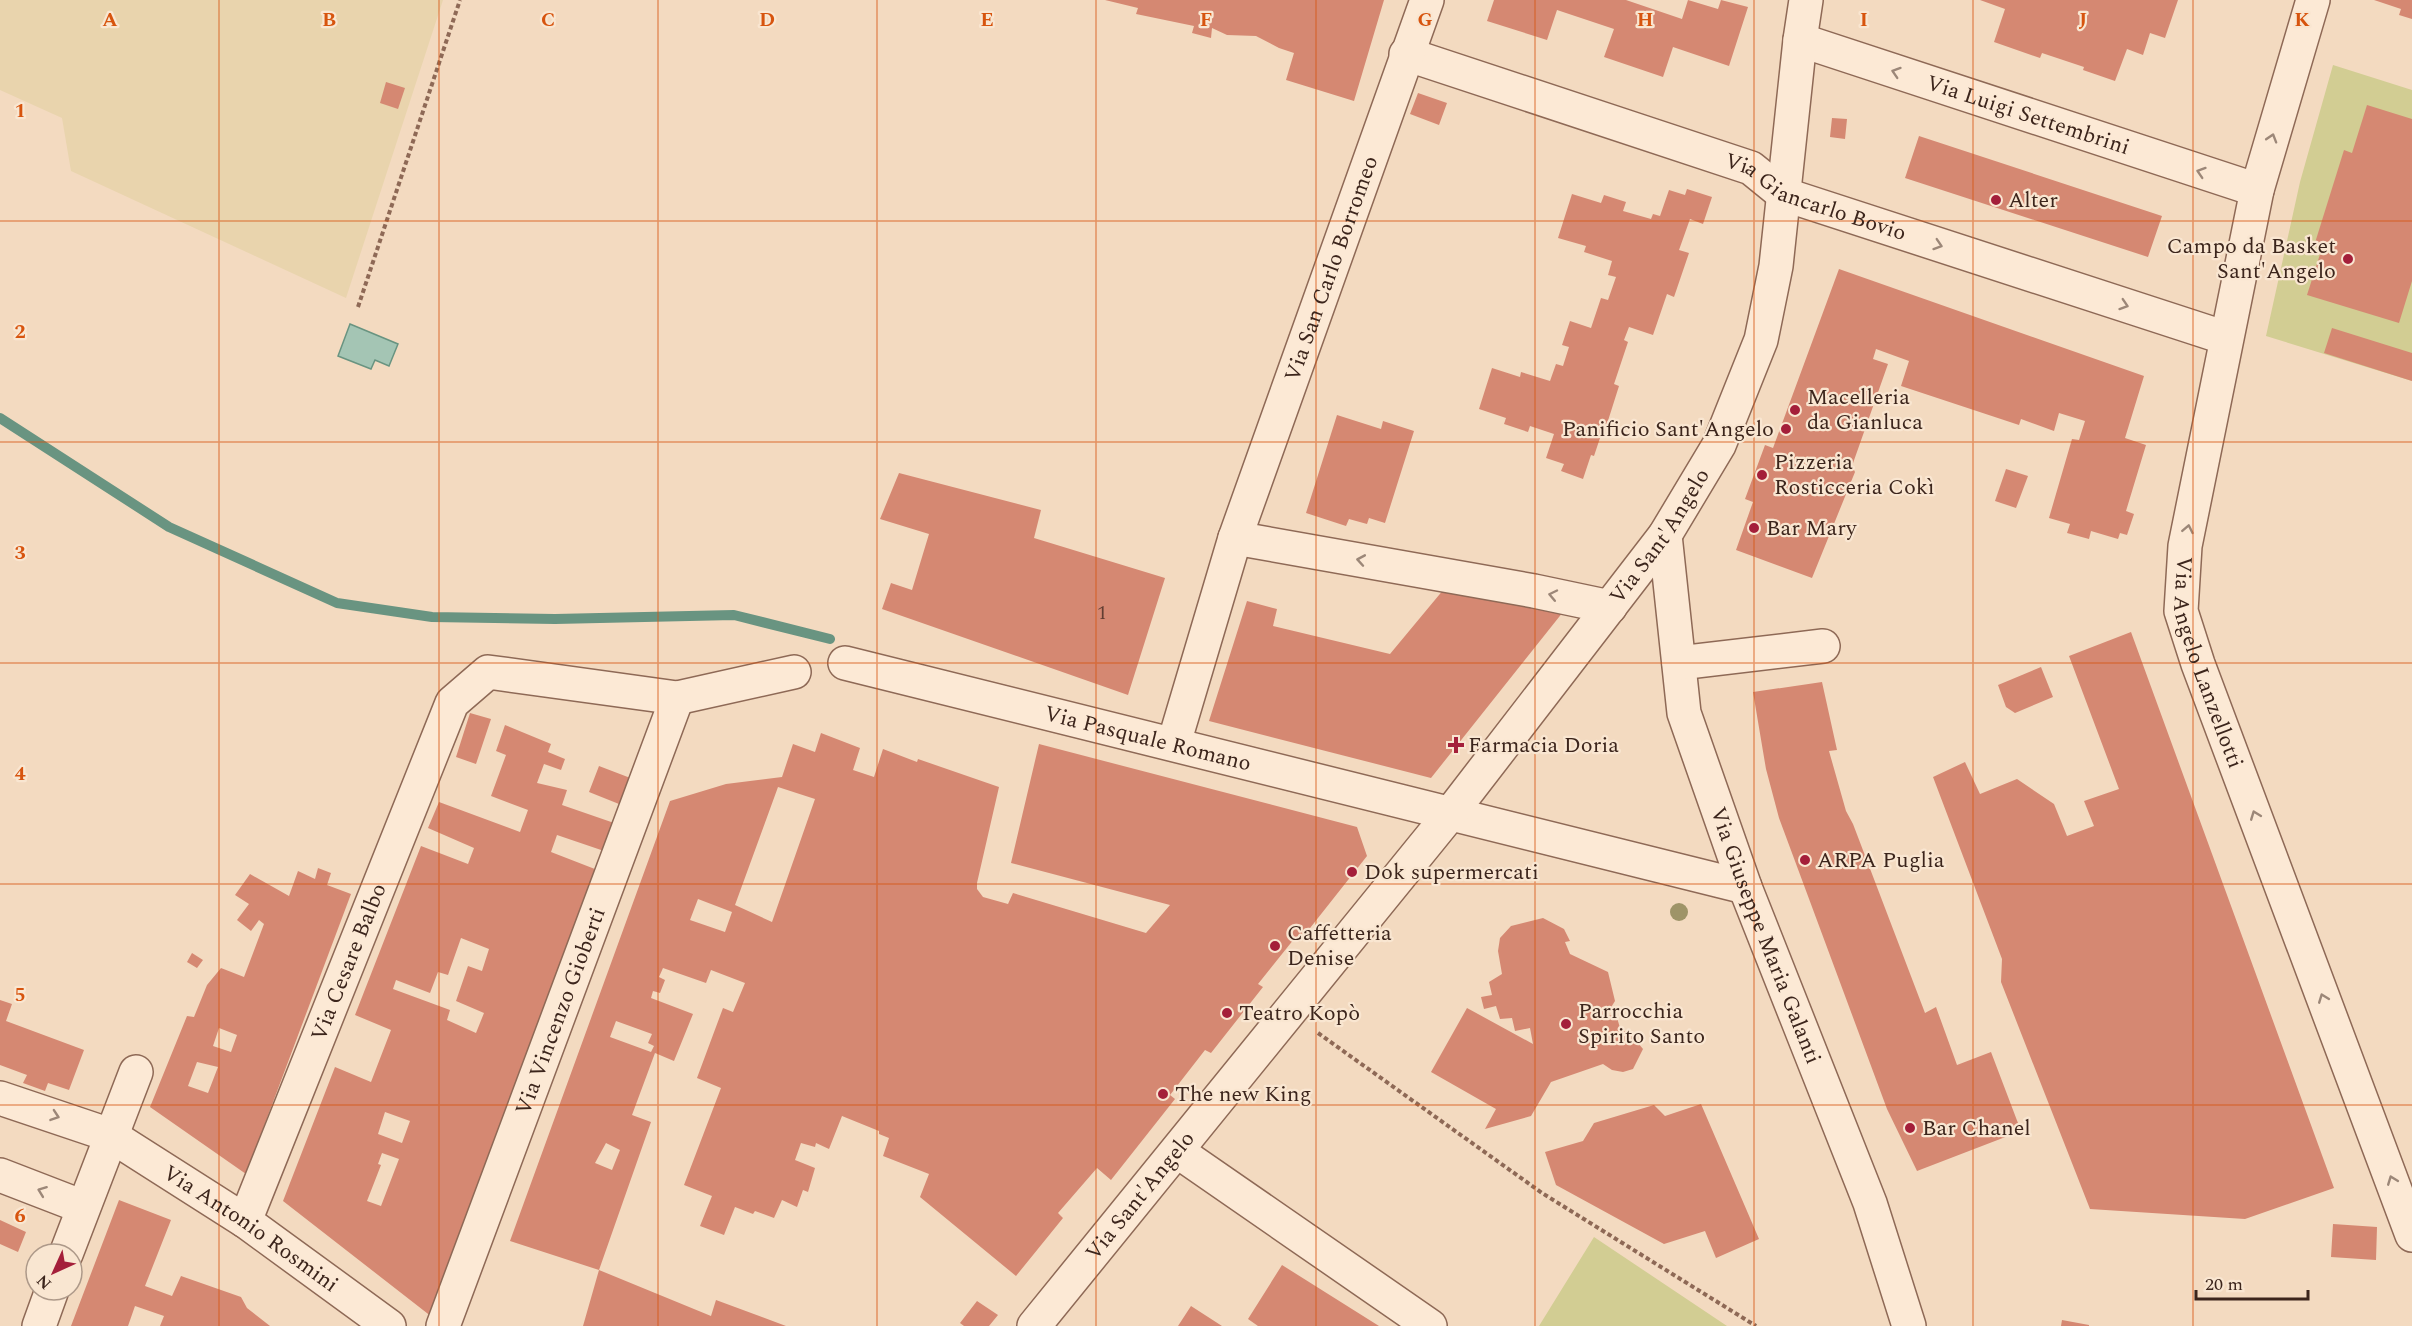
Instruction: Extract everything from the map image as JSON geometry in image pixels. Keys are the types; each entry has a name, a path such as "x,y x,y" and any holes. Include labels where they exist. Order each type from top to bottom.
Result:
{"street":[{"name":"Via San Carlo Borromeo","path":"1174,743 1235,538 1426,0"},
{"name":"Via Sant'Angelo","path":"1034,1326 1450,814 1665,535 1719,445 1761,340 1776,266 1806,0"},
{"name":"Via Angelo Lanzellotti","path":"2313,0 2257,190 2185,546 2181,611 2202,675 2412,1235"},
{"name":"Via Luigi Settembrini","path":"1800,40 2257,190"},
{"name":"Via Giancarlo Bovio","path":"1406,54 1751,168 1783,194 2226,338"},
{"name":"Via Giuseppe Maria Galanti","path":"1665,535 1684,713 1745,887 1870,1203 1909,1326"},
{"path":"1235,538 1534,591 1610,607"},
{"path":"1679,663 1824,646"},
{"name":"Via Pasquale Romano","path":"845,663 1174,743 1450,814"},
{"name":"Via Cesare Balbo","path":"245,1221 452,703 488,672 677,698"},
{"path":"677,698 794,672"},
{"name":"Via Vincenzo Gioberti","path":"443,1326 677,698"},
{"path":"1450,814 1745,887"},
{"path":"70,1242 136,1072"},
{"name":"Via Antonio Rosmini","path":"0,1098 110,1135 245,1221 389,1326"},
{"path":"1176,1151 1430,1326"},
{"path":"0,1175 83,1207"},
{"path":"39,1326 48,1302"}],"path":[{"path":"358,307 460,0"},
{"path":"1291,1010 1320,1034 1542,1193 1756,1326"}],"shaded area":[{"path":"0,0 443,0 346,298 71,171 62,118 0,90"},
{"name":"Campo da Basket Sant'Angelo","path":"2333,65 2412,90 2412,381 2266,336 2300,182"},
{"path":"350,324 398,344 389,366 375,360 371,369 338,356"},
{"path":"1594,1237 1727,1326 1539,1326"}],"building":[{"path":"1105,0 1384,0 1354,101 1286,80 1294,53 1256,36 1227,35 1212,28 1211,38 1192,33 1194,26 1136,14 1138,8"},
{"path":"1494,0 1626,0 1682,19 1688,0 1718,9 1721,0 1748,7 1729,66 1673,47 1663,77 1604,57 1614,29 1557,10 1547,40 1487,21"},
{"path":"1980,0 2178,0 2165,38 2150,33 2143,55 2127,49 2115,81 2083,70 2084,67 2042,53 2040,58 1994,42 2005,9"},
{"path":"2374,0 2412,0 2412,19 2399,15 2401,9"},
{"path":"386,82 405,88 398,109 380,103"},
{"path":"1418,93 1447,103 1439,125 1410,114"},
{"path":"2367,105 2412,119 2412,281 2399,323 2307,295 2322,248 2314,246 2344,150 2352,153"},
{"path":"1832,118 1847,119 1845,139 1830,137"},
{"path":"1919,136 2162,216 2148,257 1905,178"},
{"path":"1687,189 1712,197 1703,224 1690,219 1679,250 1689,253 1674,297 1667,294 1653,335 1629,327 1624,340 1628,342 1614,384 1619,386 1606,427 1604,426 1594,456 1591,455 1583,479 1561,471 1564,464 1546,458 1554,434 1530,426 1528,432 1504,424 1506,418 1479,409 1492,368 1520,377 1521,372 1550,381 1556,364 1563,366 1569,347 1562,345 1570,321 1591,328 1601,298 1608,300 1616,277 1608,275 1612,261 1584,252 1586,246 1558,238 1572,194 1601,203 1604,195 1626,202 1623,211 1651,219 1653,214 1660,216 1669,190 1685,195"},
{"path":"1839,269 2144,376 2125,438 2146,445 2126,511 2134,514 2127,535 2120,533 2118,539 2091,531 2089,539 2067,533 2070,524 2049,518 2072,439 2079,440 2085,421 2059,413 2054,431 2021,419 2019,425 1901,386 1909,361 1876,349 1873,359 1888,364 1852,466 1855,472 1812,578 1736,550 1753,502 1745,499 1765,445 1773,448"},
{"path":"2332,328 2412,353 2412,381 2324,353"},
{"path":"1337,415 1381,429 1383,421 1414,431 1385,523 1369,518 1367,524 1349,519 1346,526 1306,513"},
{"path":"2006,469 2028,476 2016,508 1995,501"},
{"path":"899,473 1041,510 1034,538 1165,578 1128,695 882,609 891,583 912,590 929,534 880,519"},
{"path":"1444,589 1567,607 1431,778 1209,721 1247,601 1277,609 1273,626 1390,654"},
{"path":"2131,632 2334,1188 2245,1219 2090,1209 2001,982 2002,959 1933,777 1965,762 1980,794 2017,779 2054,804 2067,836 2094,826 2084,801 2119,789 2069,656"},
{"path":"2041,667 2053,697 2015,713 2006,707 1998,685"},
{"path":"1822,682 1837,750 1829,751 1846,811 1925,1013 1936,1007 1957,1065 1991,1052 2021,1131 1917,1171 1887,1109 1779,818 1766,769 1753,692"},
{"path":"470,713 491,719 476,764 456,757"},
{"path":"505,725 551,744 548,752 565,759 561,770 544,764 537,783 567,790 562,805 617,824 607,852 557,835 551,852 600,871 432,1317 283,1201 335,1067 371,1082 391,1030 355,1015 421,846 468,864 474,848 428,828 439,802 520,832 528,810 491,796 506,755 496,751","holes":["461,938 489,949 482,971 468,966 456,1001 484,1013 476,1033 447,1020 450,1010 393,989 396,980 430,993 438,972 448,975","385,1112 410,1121 402,1143 378,1134","382,1153 399,1159 381,1206 367,1201 381,1165 378,1164"]},
{"path":"821,733 860,748 853,770 874,777 883,749 999,787 977,883 977,889 983,897 1008,904 1013,893 1146,933 1170,905 1011,863 1039,744 1357,827 1367,856 1299,942 1294,939 1258,984 1263,987 1211,1053 1205,1050 1170,1095 1175,1099 1111,1180 1097,1168 1058,1213 1063,1218 1016,1276 920,1197 929,1174 883,1156 889,1138 879,1134 879,1131 842,1116 829,1149 816,1143 815,1147 801,1143 795,1160 815,1168 808,1192 803,1190 797,1207 782,1200 774,1218 755,1211 753,1214 735,1207 724,1235 700,1226 712,1196 684,1185 721,1088 697,1078 723,1008 733,1012 745,983 711,970 706,983 663,968 659,977 665,980 660,993 653,991 651,998 693,1014 674,1061 655,1053 632,1115 651,1122 599,1270 510,1241 670,801 726,784 782,777 793,744 815,752","holes":["778,787 815,799 772,922 735,905","698,899 732,912 725,932 690,920","616,1021 652,1034 648,1043 654,1046 651,1052 610,1037","606,1143 620,1150 612,1170 595,1163"]},
{"path":"599,766 633,779 624,806 589,792"},
{"path":"318,868 331,873 327,885 351,894 246,1174 150,1107 187,1016 194,1017 207,985 221,968 244,977 264,924 259,920 251,931 237,920 249,904 235,895 250,874 289,896 298,871 315,879","holes":["219,1028 237,1035 231,1052 213,1046","197,1062 218,1067 208,1093 188,1086"]},
{"name":"Parrocchia Spirito Santo","path":"1543,918 1564,929 1570,941 1565,942 1570,954 1608,972 1615,1001 1605,1017 1616,1014 1620,1028 1633,1037 1643,1049 1633,1069 1623,1072 1612,1070 1603,1064 1551,1082 1531,1116 1485,1129 1496,1109 1431,1072 1467,1008 1533,1044 1530,1028 1515,1031 1512,1018 1500,1019 1496,1006 1484,1009 1481,997 1492,995 1489,982 1502,974 1498,951 1500,938 1511,926"},
{"path":"192,953 203,960 197,968 187,962"},
{"path":"0,1000 12,1004 6,1021 84,1050 69,1090 48,1083 45,1091 23,1083 27,1075 0,1065"},
{"path":"1701,1104 1759,1239 1716,1258 1705,1231 1664,1244 1556,1185 1545,1152 1583,1141 1594,1123 1654,1105 1665,1116"},
{"path":"119,1200 171,1220 145,1286 172,1296 181,1276 241,1297 247,1308 270,1326 160,1326 164,1316 135,1306 128,1326 71,1326 80,1302 84,1302 84,1292"},
{"path":"0,1220 26,1232 18,1252 0,1244"},
{"path":"2333,1224 2377,1227 2376,1260 2331,1257"},
{"path":"1282,1265 1379,1326 1258,1326 1248,1319"},
{"path":"599,1270 711,1316 716,1300 786,1326 583,1326"},
{"path":"977,1301 998,1315 989,1326 964,1326 960,1323"},
{"path":"1191,1306 1222,1326 1178,1326"},
{"path":"2062,1320 2089,1325 2089,1326 2061,1326"}],"waterway":[{"path":"0,418 169,527 337,603 432,617 555,619 734,615 830,639"}],"place":[{"name":"Alter","path":"1996,200"},
{"name":"Campo da Basket Sant'Angelo","path":"2348,259"},
{"name":"Macelleria da Gianluca","path":"1795,410"},
{"name":"Panificio Sant'Angelo","path":"1786,429"},
{"name":"Pizzeria Rosticceria Cokì","path":"1762,475"},
{"name":"Bar Mary","path":"1754,528"},
{"name":"Farmacia Doria","path":"1456,745"},
{"name":"ARPA Puglia","path":"1805,860"},
{"name":"Dok supermercati","path":"1352,872"},
{"name":"Caffetteria Denise","path":"1275,946"},
{"name":"Teatro Kopò","path":"1227,1013"},
{"name":"Parrocchia Spirito Santo","path":"1566,1024"},
{"name":"The new King","path":"1163,1094"},
{"name":"Bar Chanel","path":"1910,1128"}]}
